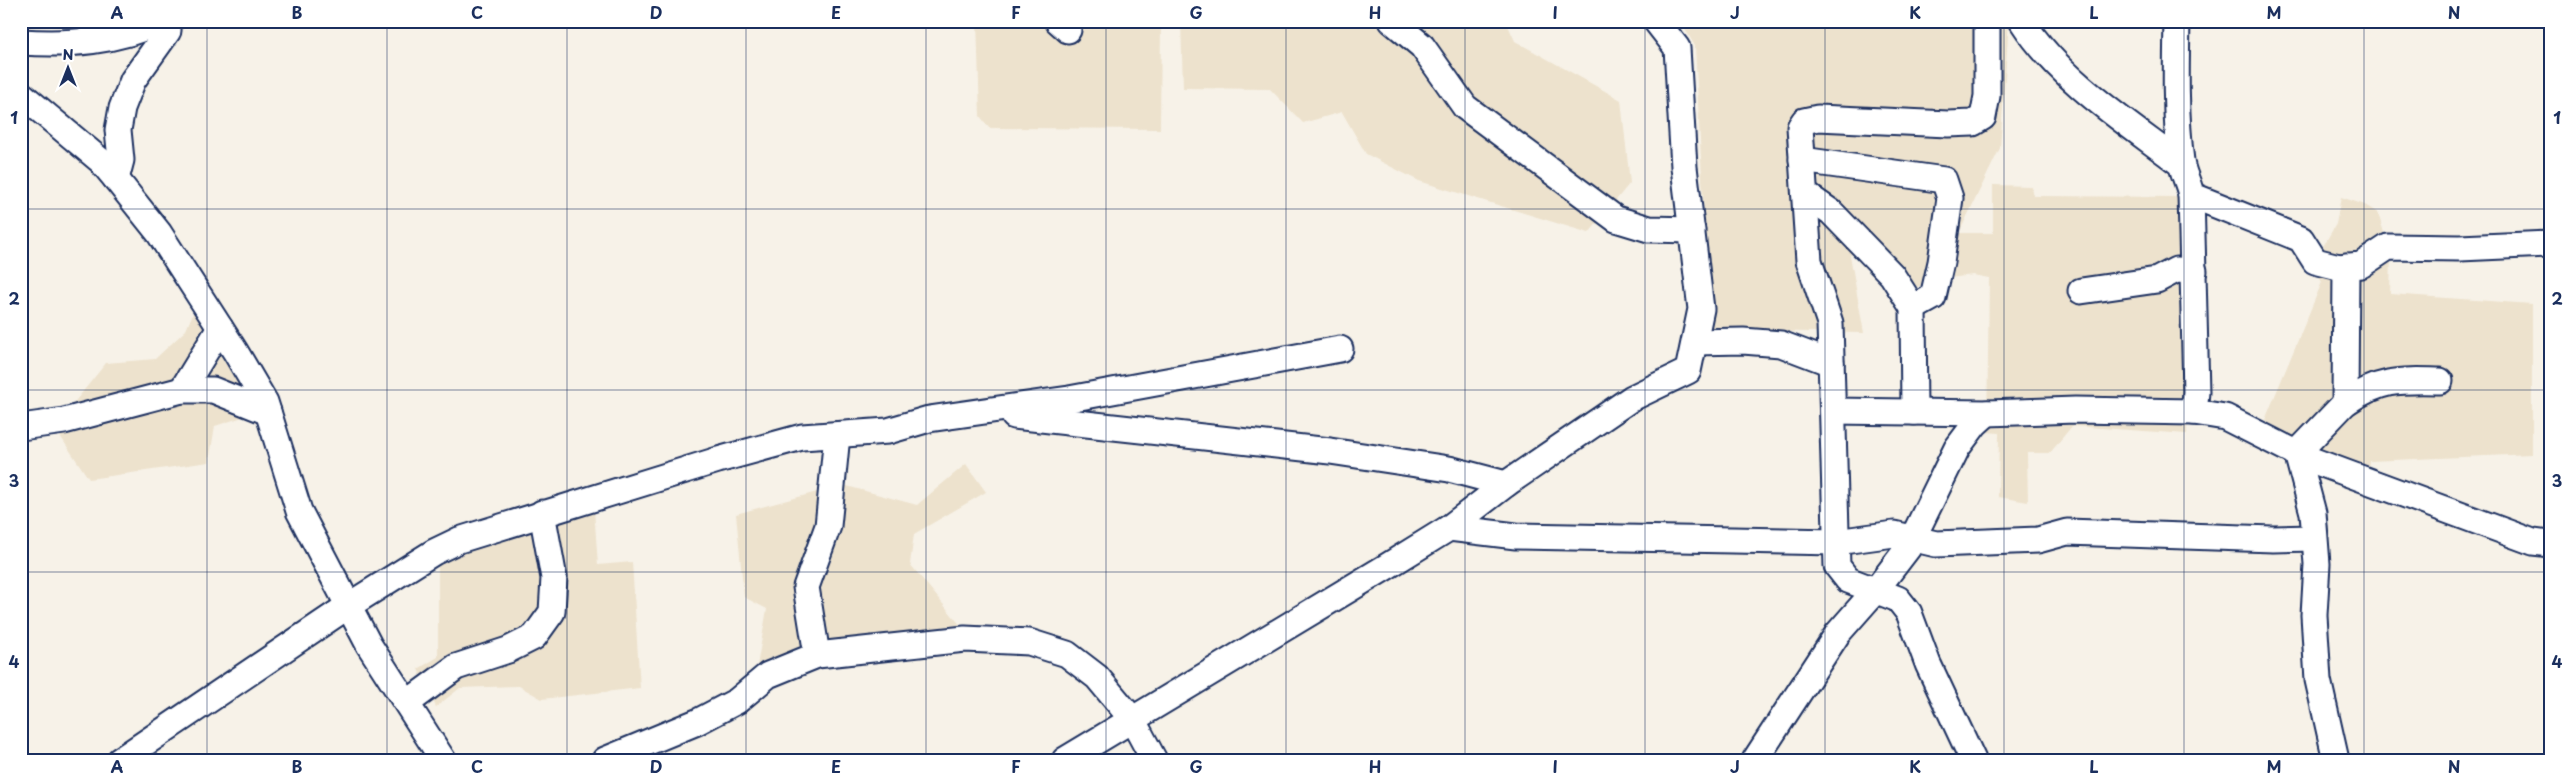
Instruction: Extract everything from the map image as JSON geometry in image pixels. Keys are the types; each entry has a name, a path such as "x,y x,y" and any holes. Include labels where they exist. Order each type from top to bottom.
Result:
{"lane":[{"path":"21,42 80,44 145,29 161,21"},
{"path":"116,179 121,160 118,130 122,108 133,80 168,31 168,21"},
{"path":"1392,21 1422,46 1464,107 1616,219 1649,229 1692,230"},
{"path":"1064,760 1449,528 1506,484 1632,398 1688,371 1701,309 1684,167 1677,48 1656,21"},
{"path":"1973,760 1928,664 1909,613 1898,599 1848,580 1837,566 1830,323 1809,262 1800,127 1804,121 1818,118 1948,124 1973,123 1983,117 1987,96 1987,21"},
{"path":"2022,21 2031,36 2078,84 2181,164"},
{"path":"2177,21 2176,89 2181,164 2188,180 2191,194 2196,392 2194,412"},
{"path":"21,94 101,161 159,233 220,328 260,394 268,412 299,511 348,606 370,645 443,760"},
{"path":"1802,160 1944,180 1950,198 1941,262 1933,297 1912,308"},
{"path":"1805,194 1832,212 1892,275 1912,308 1914,412"},
{"path":"2191,194 2301,239 2315,260 2339,267 2361,265 2388,248 2460,248 2550,244"},
{"path":"2345,403 2346,266"},
{"path":"2081,291 2157,280 2176,270 2194,271"},
{"path":"182,390 220,328"},
{"path":"1695,342 1743,341 1781,344 1832,363"},
{"path":"120,760 348,606 434,552 459,540 718,460 802,437 888,431 929,420 1069,399 1340,349"},
{"path":"2297,453 2345,403 2369,388 2393,380 2440,381"},
{"path":"21,427 64,421 182,390 213,390 268,412"},
{"path":"993,410 1017,417 1330,451 1449,469 1506,484"},
{"path":"1833,411 1987,414 2075,410 2194,412 2225,417 2297,453 2533,542 2550,544"},
{"path":"1755,760 1838,633 1875,591 1908,548 1957,448 1975,424 1987,414"},
{"path":"817,655 806,587 828,526 837,435"},
{"path":"2297,453 2313,513 2317,564 2314,615 2318,680 2336,760"},
{"path":"407,703 456,667 508,650 534,637 539,631 552,612 554,578 542,514"},
{"path":"1449,528 1516,536 1836,542 1894,534 1936,544 2038,540 2067,532 2273,539 2314,538"},
{"path":"605,760 697,722 737,701 768,675 817,655 964,639 1029,642 1068,654 1097,677 1132,719 1154,760"}],"shaded area":[{"path":"977,21 1161,21 1160,129 989,128 980,116"},
{"path":"1181,21 1506,21 1515,41 1621,100 1630,183 1589,233 1419,181 1366,154 1342,112 1303,123 1270,89 1183,88"},
{"path":"1680,21 2009,21 2000,148 1959,233 1993,233 1993,185 2032,186 2033,196 2185,197 2187,434 2072,426 2050,453 2027,453 2028,502 1998,497 1999,433 1987,432 1989,278 1973,275 1949,278 1890,294 1862,252 1850,255 1864,333 1710,330 1695,46"},
{"path":"2341,197 2365,205 2378,213 2391,256 2390,294 2532,304 2532,454 2369,461 2368,470 2293,443 2265,420 2322,282 2305,256 2321,250 2336,224"},
{"path":"194,311 255,413 215,426 209,462 89,479 58,433 68,410 106,363 155,359 186,330"},
{"path":"966,464 986,492 914,534 910,564 966,632 836,643 757,666 767,609 744,597 736,514 843,485 917,505"},
{"path":"594,509 598,565 632,562 640,688 542,699 519,686 460,688 436,707 418,669 438,657 438,560"}]}
